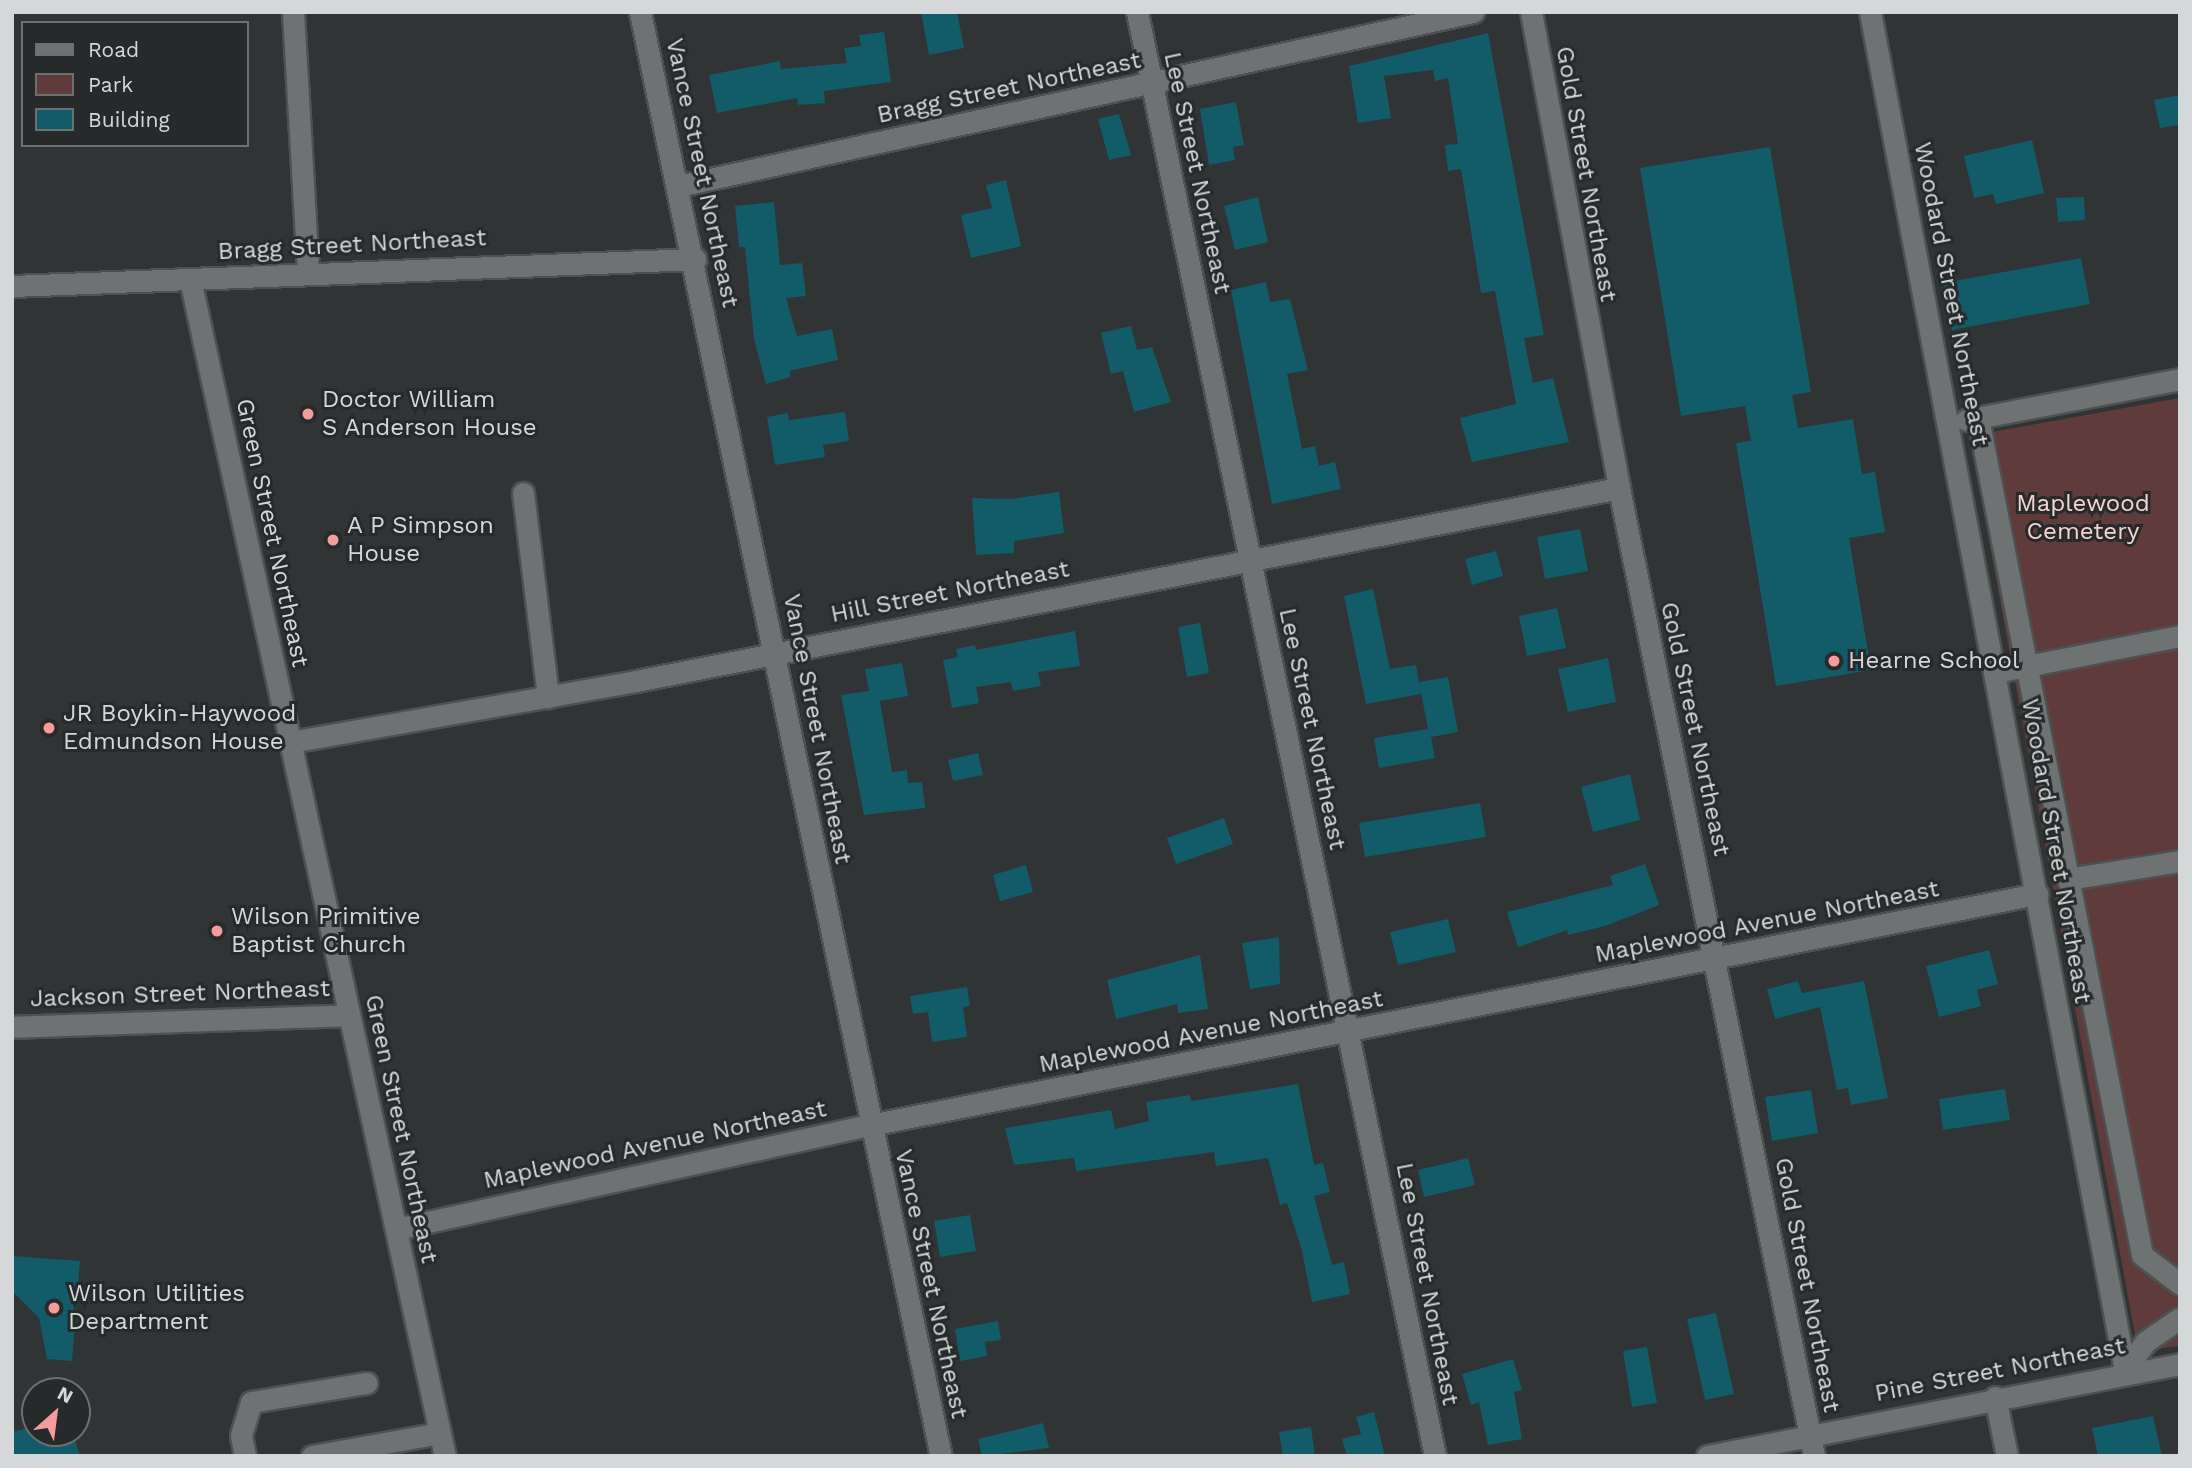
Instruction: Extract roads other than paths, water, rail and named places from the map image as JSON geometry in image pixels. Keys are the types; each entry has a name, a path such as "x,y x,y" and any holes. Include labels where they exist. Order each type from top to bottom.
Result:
{"street":[{"path":"293,12 308,274"},
{"name":"Vance Street Northeast","path":"640,12 695,259 870,1125 941,1456"},
{"name":"Lee Street Northeast","path":"1137,12 1351,1031 1435,1456"},
{"name":"Bragg Street Northeast","path":"678,186 1473,12"},
{"name":"Gold Street Northeast","path":"1531,12 1619,488 1814,1456"},
{"name":"Woodard Street Northeast","path":"1870,12 1950,423 2125,1370"},
{"name":"Bragg Street Northeast","path":"12,286 695,259"},
{"name":"Green Street Northeast","path":"190,279 445,1456"},
{"path":"1950,423 2180,379"},
{"path":"1978,418 2142,1255 2180,1284"},
{"name":"Hill Street Northeast","path":"290,742 776,654 1619,488"},
{"path":"523,493 548,697"},
{"path":"1996,672 2180,636"},
{"path":"2068,879 2180,860"},
{"name":"Maplewood Avenue Northeast","path":"396,1229 870,1125 1715,961 2037,894"},
{"name":"Jackson Street Northeast","path":"12,1027 349,1015"},
{"path":"2125,1370 2145,1342 2180,1318"},
{"name":"Pine Street Northeast","path":"1707,1456 2125,1370 2180,1364"},
{"path":"245,1456 241,1435 251,1402 366,1383"},
{"path":"1995,1397 2007,1456"},
{"path":"312,1456 440,1433"}],"place":[{"name":"Doctor William S Anderson House","path":"308,414"},
{"name":"A P Simpson House","path":"333,540"},
{"name":"Hearne School","path":"1834,661"},
{"name":"JR Boykin-Haywood Edmundson House","path":"49,728"},
{"name":"Wilson Primitive Baptist Church","path":"217,931"},
{"name":"Wilson Utilities Department","path":"54,1308"}],"park label":[{"name":"Maplewood Cemetery","path":"2083,518"}]}
